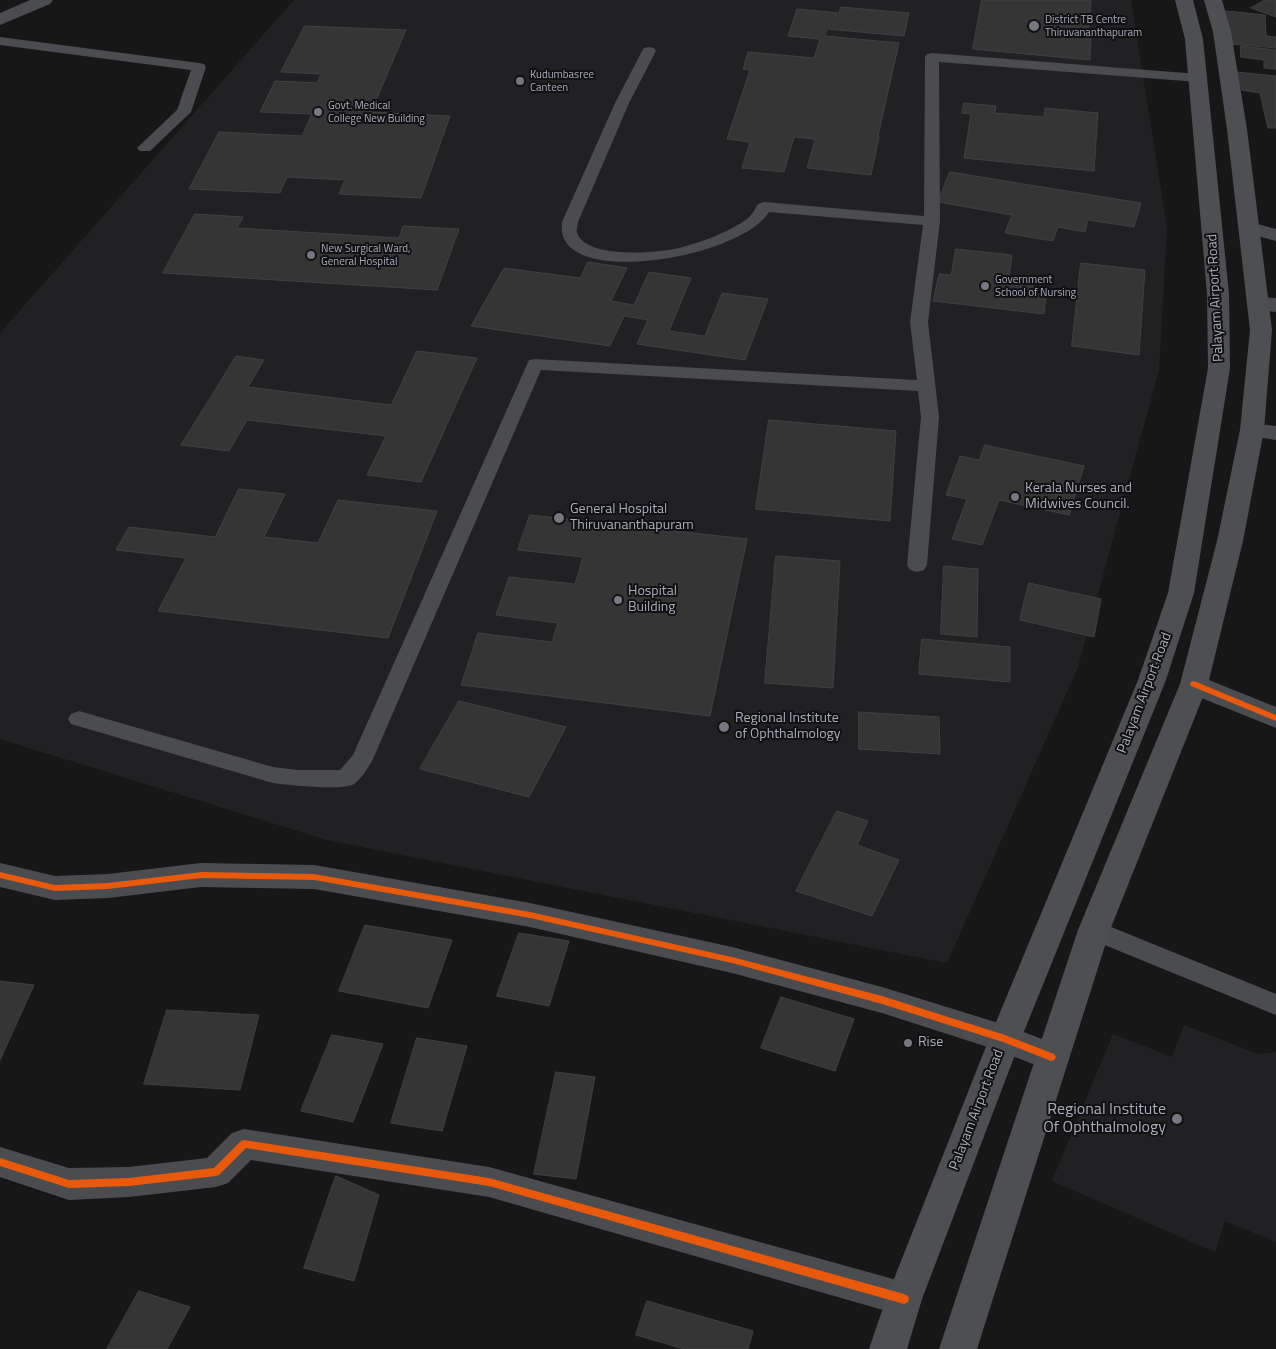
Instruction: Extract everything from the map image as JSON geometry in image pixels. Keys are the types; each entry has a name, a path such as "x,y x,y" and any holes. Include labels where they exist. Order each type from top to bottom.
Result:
{"main road":[{"name":"Palayam Airport Road","path":"888,1349 904,1299 1005,1039 1152,680 1181,593 1219,368 1218,294 1198,78 1194,39 1184,0"},
{"path":"958,1349 1012,1185 1051,1057 1094,930 1194,684 1230,541 1264,432 1261,330 1267,304 1250,228 1222,32 1213,0"}],"street":[{"path":"0,20 44,0"},
{"path":"1250,228 1276,236"},
{"path":"1194,684 1276,718"},
{"path":"0,874 55,888 108,886 201,875 314,876 530,916 732,960 882,1000 1005,1039 1051,1057"},
{"path":"0,1162 69,1184 129,1182 216,1172 244,1144 489,1182 904,1299"}],"lane":[{"path":"0,41 199,67 184,112 145,148"},
{"path":"649,50 622,103 570,222 569,232 575,244 595,254 617,257 683,252 723,237 755,220 764,207 932,221"},
{"path":"917,565 930,417 919,322 932,221 932,57 1198,78"},
{"path":"79,720 273,775 298,778 346,778 362,759 536,364 927,386"},
{"path":"1094,930 1276,1005"}],"shaded area":[{"name":"General Hospital Thiruvananthapuram","path":"294,0 1131,0 1167,228 1159,370 1078,667 947,963 327,840 0,739 0,333"},
{"name":"Regional Institute Of Ophthalmology","path":"1184,1025 1258,1054 1276,1052 1276,1242 1225,1221 1215,1252 1052,1181 1113,1034 1172,1057"}],"building":[{"name":"District TB Centre Thiruvananthapuram","path":"982,0 1091,0 1088,36 1091,36 1090,60 973,49"},
{"path":"1265,0 1276,0 1276,17 1251,8"},
{"path":"841,7 909,13 904,36 827,29 825,36 899,43 871,175 807,168 815,139 794,137 784,172 742,168 750,142 727,139 750,70 743,69 748,52 814,58 820,39 788,36 797,9 839,13"},
{"path":"1226,11 1265,15 1266,36 1276,37 1276,48 1231,44 1231,32 1227,31"},
{"name":"Govt. Medical College New Building","path":"305,26 406,30 371,112 450,116 421,198 339,194 345,180 287,177 280,193 189,189 219,132 302,136 312,114 260,112 275,81 317,83 321,74 281,72"},
{"path":"1241,46 1276,50 1276,69 1264,68 1264,60 1241,57"},
{"path":"1237,72 1276,76 1276,128 1268,128 1260,93 1242,90"},
{"path":"964,103 996,106 995,113 1044,117 1045,108 1098,113 1094,171 964,158 971,114 962,113"},
{"path":"950,172 1141,203 1134,227 1088,220 1085,232 1058,227 1053,241 1005,233 1012,215 938,202"},
{"name":"New Surgical Ward, General Hospital","path":"195,214 243,217 237,228 399,238 403,226 459,229 437,290 163,273"},
{"name":"Government School of Nursing","path":"956,249 1012,255 1009,277 1034,280 1032,293 1046,294 1044,314 933,301 939,274 951,275"},
{"path":"588,262 627,268 611,301 634,305 649,272 691,278 669,331 705,336 722,293 768,299 745,360 637,344 648,320 624,316 610,346 471,326 504,268 580,278"},
{"path":"1081,263 1145,270 1139,355 1072,346"},
{"path":"417,351 477,358 421,482 367,475 386,436 247,420 229,451 181,445 236,356 264,360 248,387 391,405"},
{"path":"769,420 896,431 890,521 756,509"},
{"name":"Kerala Nurses and Midwives Council.","path":"985,445 1084,466 1069,515 999,500 982,545 952,539 967,499 946,495 960,456 979,460"},
{"path":"239,489 285,494 264,537 318,543 338,500 437,511 388,638 158,611 186,558 116,550 129,527 215,537"},
{"name":"Hospital Building","path":"530,515 747,539 710,716 461,685 478,633 552,642 558,623 496,615 509,577 575,584 583,557 518,550"},
{"path":"776,556 840,561 833,688 765,683"},
{"path":"944,566 978,569 977,637 941,634"},
{"path":"1029,583 1101,599 1094,637 1020,620"},
{"path":"922,639 1010,647 1010,682 919,674"},
{"path":"459,701 566,727 529,797 420,769"},
{"path":"859,712 939,717 940,754 859,749"},
{"path":"837,811 868,821 857,845 899,860 872,916 796,891"},
{"path":"365,925 452,940 428,1008 339,991"},
{"path":"519,933 569,941 549,1006 497,996"},
{"path":"0,981 34,985 0,1060"},
{"path":"781,997 854,1019 835,1071 761,1048"},
{"path":"167,1010 259,1015 240,1090 144,1084"},
{"path":"332,1035 383,1044 353,1122 301,1111"},
{"path":"417,1038 467,1046 442,1131 391,1123"},
{"path":"556,1072 595,1077 576,1179 534,1174"},
{"path":"336,1176 379,1195 354,1281 304,1268"},
{"path":"139,1291 190,1307 167,1349 107,1349"},
{"path":"647,1301 753,1331 748,1349 684,1349 636,1335"}],"cycle path":[{"path":"1194,684 1276,718"},
{"path":"0,875 55,888 108,886 201,875 314,877 530,915 732,960 882,1000 1005,1039 1051,1057"},
{"path":"0,1162 69,1184 129,1182 216,1172 244,1144 489,1182 904,1299"}],"place":[{"name":"District TB Centre Thiruvananthapuram","path":"1034,26"},
{"name":"Kudumbasree Canteen","path":"520,81"},
{"name":"Govt. Medical College New Building","path":"318,112"},
{"name":"New Surgical Ward, General Hospital","path":"311,255"},
{"name":"Government School of Nursing","path":"985,286"},
{"name":"Kerala Nurses and Midwives Council.","path":"1015,497"},
{"name":"General Hospital Thiruvananthapuram","path":"559,518"},
{"name":"Hospital Building","path":"618,600"},
{"name":"Regional Institute of Ophthalmology","path":"724,727"},
{"name":"Rise","path":"908,1043"},
{"name":"Regional Institute Of Ophthalmology","path":"1177,1119"}]}
